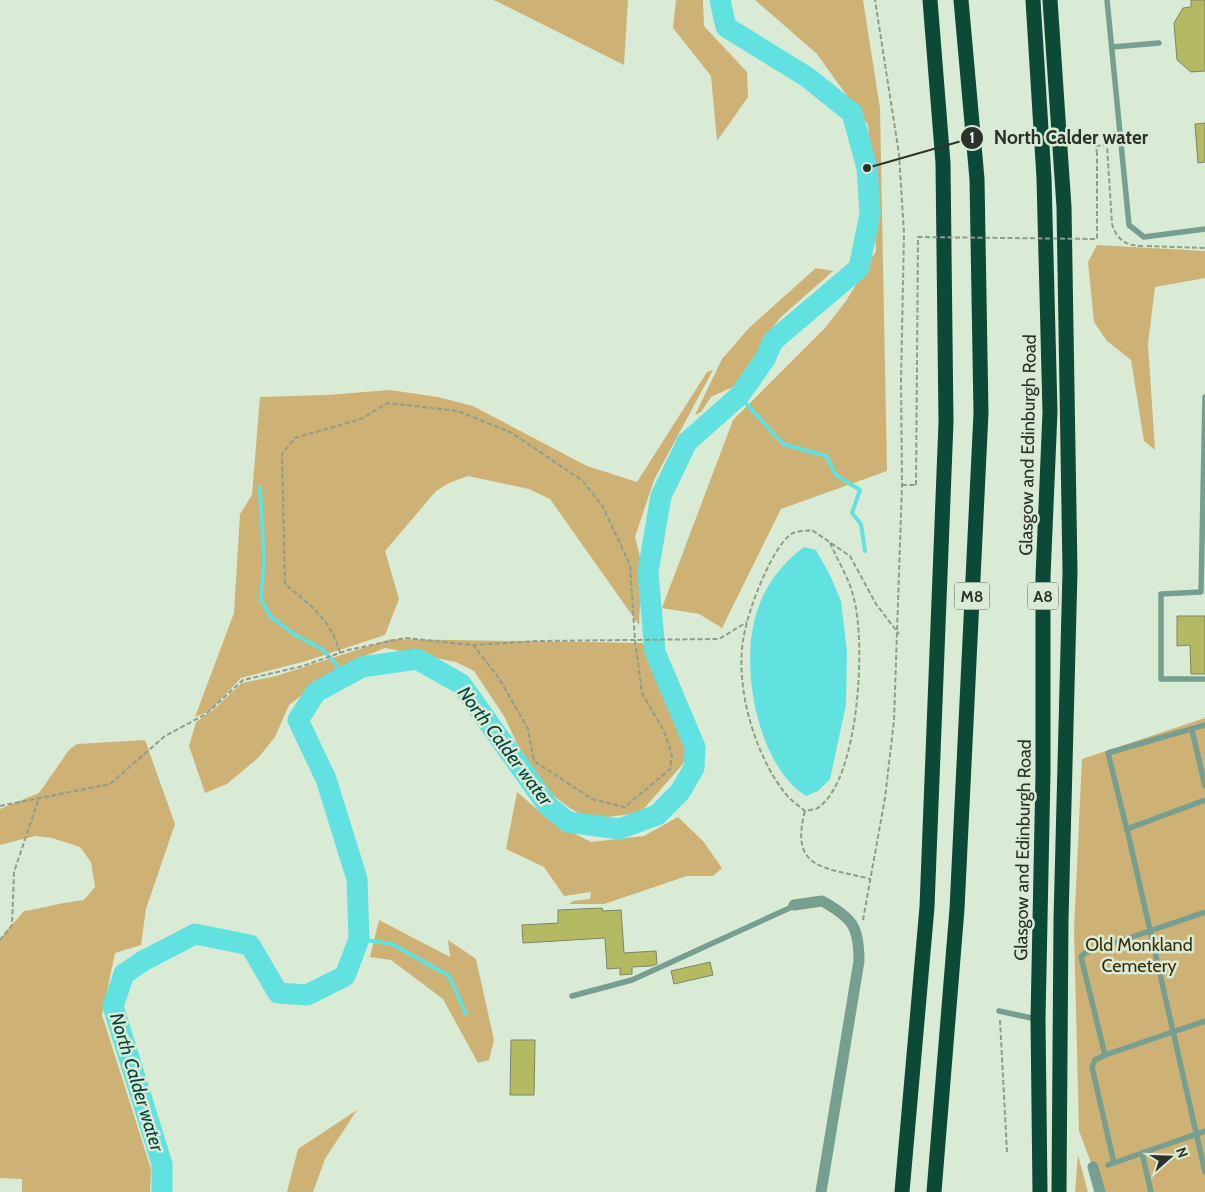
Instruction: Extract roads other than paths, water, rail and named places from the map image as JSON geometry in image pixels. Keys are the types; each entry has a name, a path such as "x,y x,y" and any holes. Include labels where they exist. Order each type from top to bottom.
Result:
{"highway":[{"name":"M8","path":"902,1192 927,907 946,422 943,163 930,0"},
{"name":"M8","path":"934,1192 957,909 981,413 977,179 961,0"},
{"name":"Glasgow and Edinburgh Road","path":"1032,0 1044,178 1050,412 1043,577 1044,773 1038,1019 1040,1192"},
{"name":"A8","path":"1051,0 1064,207 1070,562 1061,920 1059,1192"}],"street":[{"path":"794,906 822,901 852,921 859,940 859,961 821,1192"},
{"path":"1092,1167 1100,1192"}],"lane":[{"path":"1107,0 1128,225 1144,237 1205,229"},
{"path":"1112,47 1159,42"},
{"path":"1205,397 1201,592 1161,594 1161,679 1205,679"},
{"path":"1205,726 1108,753 1151,931 1205,1172"},
{"path":"1192,730 1205,786"},
{"path":"1127,830 1205,800"},
{"path":"572,996 632,980 794,906"},
{"path":"1105,1055 1081,957 1085,953 1205,912"},
{"path":"999,1011 1038,1019"},
{"path":"1205,1021 1105,1055 1095,1060 1092,1067 1111,1164 1205,1131"},
{"path":"1142,1153 1151,1192"}],"water":[{"path":"804,547 816,550 830,575 841,601 847,652 846,705 830,779 818,791 806,796 788,781 774,760 763,735 755,707 750,651 753,625 760,603 768,587 790,558"}],"waterway":[{"name":"North Calder water","path":"162,1192 162,1164 113,1006 124,974 143,961 195,934 250,945 278,993 307,995 345,976 359,939 357,879 326,779 298,720 316,692 362,667 417,659 461,684 548,806 568,822 619,829 657,815 680,792 694,768 695,747 655,652 648,572 661,496 687,442 739,396 765,359 773,341 859,268 870,214 867,168 852,113 807,77 726,27 720,0"},
{"path":"739,396 783,444 826,456 836,475 860,490 852,513 861,524 865,551"},
{"path":"260,487 264,560 261,600 271,617 295,635 322,649 336,664 341,678"},
{"path":"359,939 392,944 449,976 466,1014"}],"place":[{"name":"North Calder water","path":"867,168"}],"park label":[{"name":"Old Monkland Cemetery","path":"1139,955"}]}
